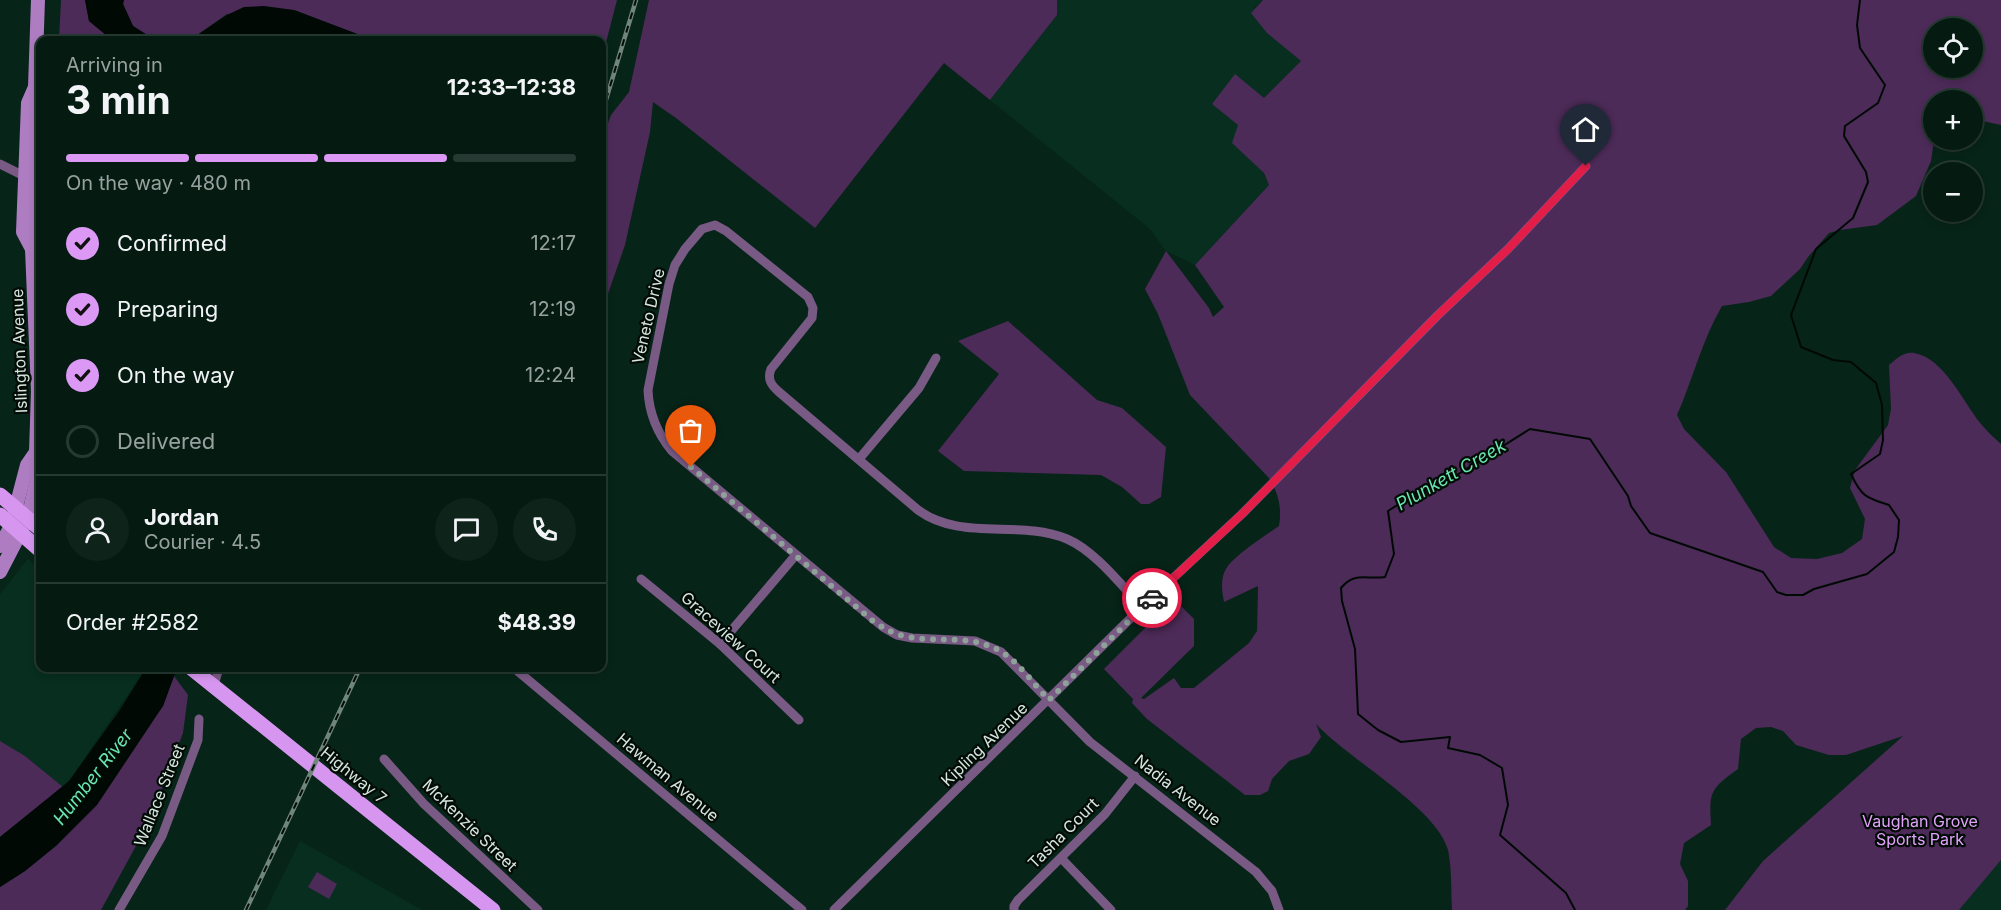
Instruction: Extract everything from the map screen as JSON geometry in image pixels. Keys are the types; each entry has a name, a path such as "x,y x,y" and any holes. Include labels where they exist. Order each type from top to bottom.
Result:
{"main road":[{"name":"Islington Avenue","path":"37,36 38,0"},
{"name":"Islington Avenue","path":"36,58 36,91"},
{"name":"Islington Avenue","path":"35,87 28,103 36,235 32,249 36,344"},
{"name":"Islington Avenue","path":"34,181 36,160"},
{"name":"Islington Avenue","path":"0,572 23,513 36,471"},
{"path":"0,495 36,525"},
{"path":"0,514 36,547"},
{"name":"Islington Avenue","path":"0,546 16,530"},
{"name":"Highway 7","path":"197,672 493,910"}],"street":[{"path":"0,164 34,181"},
{"name":"Kipling Avenue","path":"834,910 1142,607 1242,514 1438,315 1508,249 1586,166"},
{"name":"Veneto Drive","path":"1049,700 1008,657 993,648 969,640 912,638 889,631 874,622 672,451 658,432 648,401 650,378 672,273 680,256 702,229 710,225 721,227 811,302 812,318 771,369 769,375 770,381 786,398 918,510 938,521 961,527 1043,533 1063,537 1076,543 1100,563 1142,607"},
{"path":"859,459 919,388 936,358"},
{"path":"720,644 795,556"},
{"name":"Graceview Court","path":"641,579 720,644 799,720"},
{"path":"214,685 218,672"},
{"name":"Hawman Avenue","path":"519,672 802,910"},
{"name":"Nadia Avenue","path":"1049,700 1085,737 1256,872 1272,891 1279,910"},
{"name":"Wallace Street","path":"119,910 162,836 198,740 199,719"},
{"name":"McKenzie Street","path":"384,759 424,804 538,910"},
{"name":"Tasha Court","path":"1014,910 1018,900 1105,814 1135,776"},
{"path":"1061,858 1111,910"}],"shaded area":[{"path":"1057,0 1263,0 1254,8 1267,33 1301,61 1239,123 1269,185 1195,265 1166,251 1150,229 990,100 1057,15"},
{"path":"28,559 36,566 36,672 143,672 63,787 25,756 0,741 0,594"},
{"path":"300,841 422,910 266,910"},
{"path":"2001,860 2001,910 1959,910"}],"green space":[{"path":"61,0 85,0 89,21 107,36 59,36"},
{"path":"124,0 617,0 606,43 606,36 362,36 294,10 227,14 196,36 149,36 133,26 123,4"},
{"path":"649,0 1057,0 1057,15 990,100 944,63 815,228 653,102 650,132 625,245 606,300 606,129 611,115 629,92"},
{"name":"Vaughan Grove Sports Park","path":"1263,0 2001,0 2001,125 1983,121 1983,90 1923,90 1923,150 1933,150 1931,162 1923,162 1923,180 1916,196 1877,225 1829,233 1800,269 1771,296 1722,306 1709,332 1677,415 1684,429 1726,472 1774,547 1791,558 1817,559 1842,553 1862,539 1865,519 1850,488 1855,470 1888,425 1891,409 1889,365 1900,356 1914,353 1935,363 1952,382 1981,424 2001,444 2001,860 1959,910 1725,910 1763,861 1903,736 1846,755 1829,755 1796,745 1783,731 1771,727 1756,728 1741,739 1738,769 1713,792 1710,805 1711,825 1684,843 1680,864 1688,881 1688,906 1685,910 1452,910 1448,850 1440,834 1427,817 1409,800 1330,738 1316,724 1321,737 1309,754 1289,761 1272,779 1268,791 1260,795 1245,795 1147,719 1132,703 1133,699 1104,669 1174,599 1194,619 1194,646 1141,698 1144,699 1174,678 1181,688 1194,688 1249,643 1257,631 1258,586 1224,602 1222,581 1226,569 1235,558 1279,526 1280,507 1277,495 1268,477 1190,395 1158,314 1145,289 1166,251 1209,308 1213,317 1224,307 1195,265 1269,185 1264,173 1232,143 1238,125 1212,104 1235,74 1264,98 1301,61 1267,33 1251,13"},
{"path":"1008,321 1097,400 1122,408 1166,447 1161,497 1149,504 1141,504 1122,487 1101,475 964,471 938,451 999,374 958,341"},
{"path":"174,676 188,695 183,733 149,822 101,910 0,910 0,887 25,871 57,845 163,706"},
{"path":"0,741 25,756 63,787 0,837"},
{"path":"317,872 337,884 329,899 308,887"}],"water":[{"path":"85,0 124,0 123,4 133,26 149,36 107,36 89,21"},
{"path":"264,6 294,10 362,36 196,36 227,15 244,7"},
{"name":"Humber River","path":"144,672 176,672 163,706 97,805 57,845 25,871 0,887 0,837 69,781 120,710"}],"waterway":[{"name":"Plunkett Creek","path":"1575,910 1566,893 1500,835 1508,805 1502,768 1480,755 1448,748 1450,737 1401,742 1378,730 1358,714 1355,649 1342,601 1341,588 1356,578 1385,577 1394,554 1388,511 1416,493 1441,485 1530,429 1590,439 1650,533 1763,572 1777,592 1786,595 1803,595 1814,589 1867,574 1894,552 1899,520 1889,505 1861,492 1851,474 1880,454 1883,440 1882,405 1876,383 1851,362 1833,360 1801,347 1791,315 1816,249 1853,218 1868,182 1866,172 1844,136 1845,126 1878,103 1885,85 1860,48 1857,25 1860,0"}],"railway":[{"path":"606,100 636,0"},
{"path":"246,910 358,672"}],"way so far":[{"path":"691,467 874,622 889,631 904,636 921,639 969,640 993,648 1008,657 1049,700 1152,598"}],"route":[{"path":"1152,598 1242,514 1438,315 1508,249 1586,166"}]}
